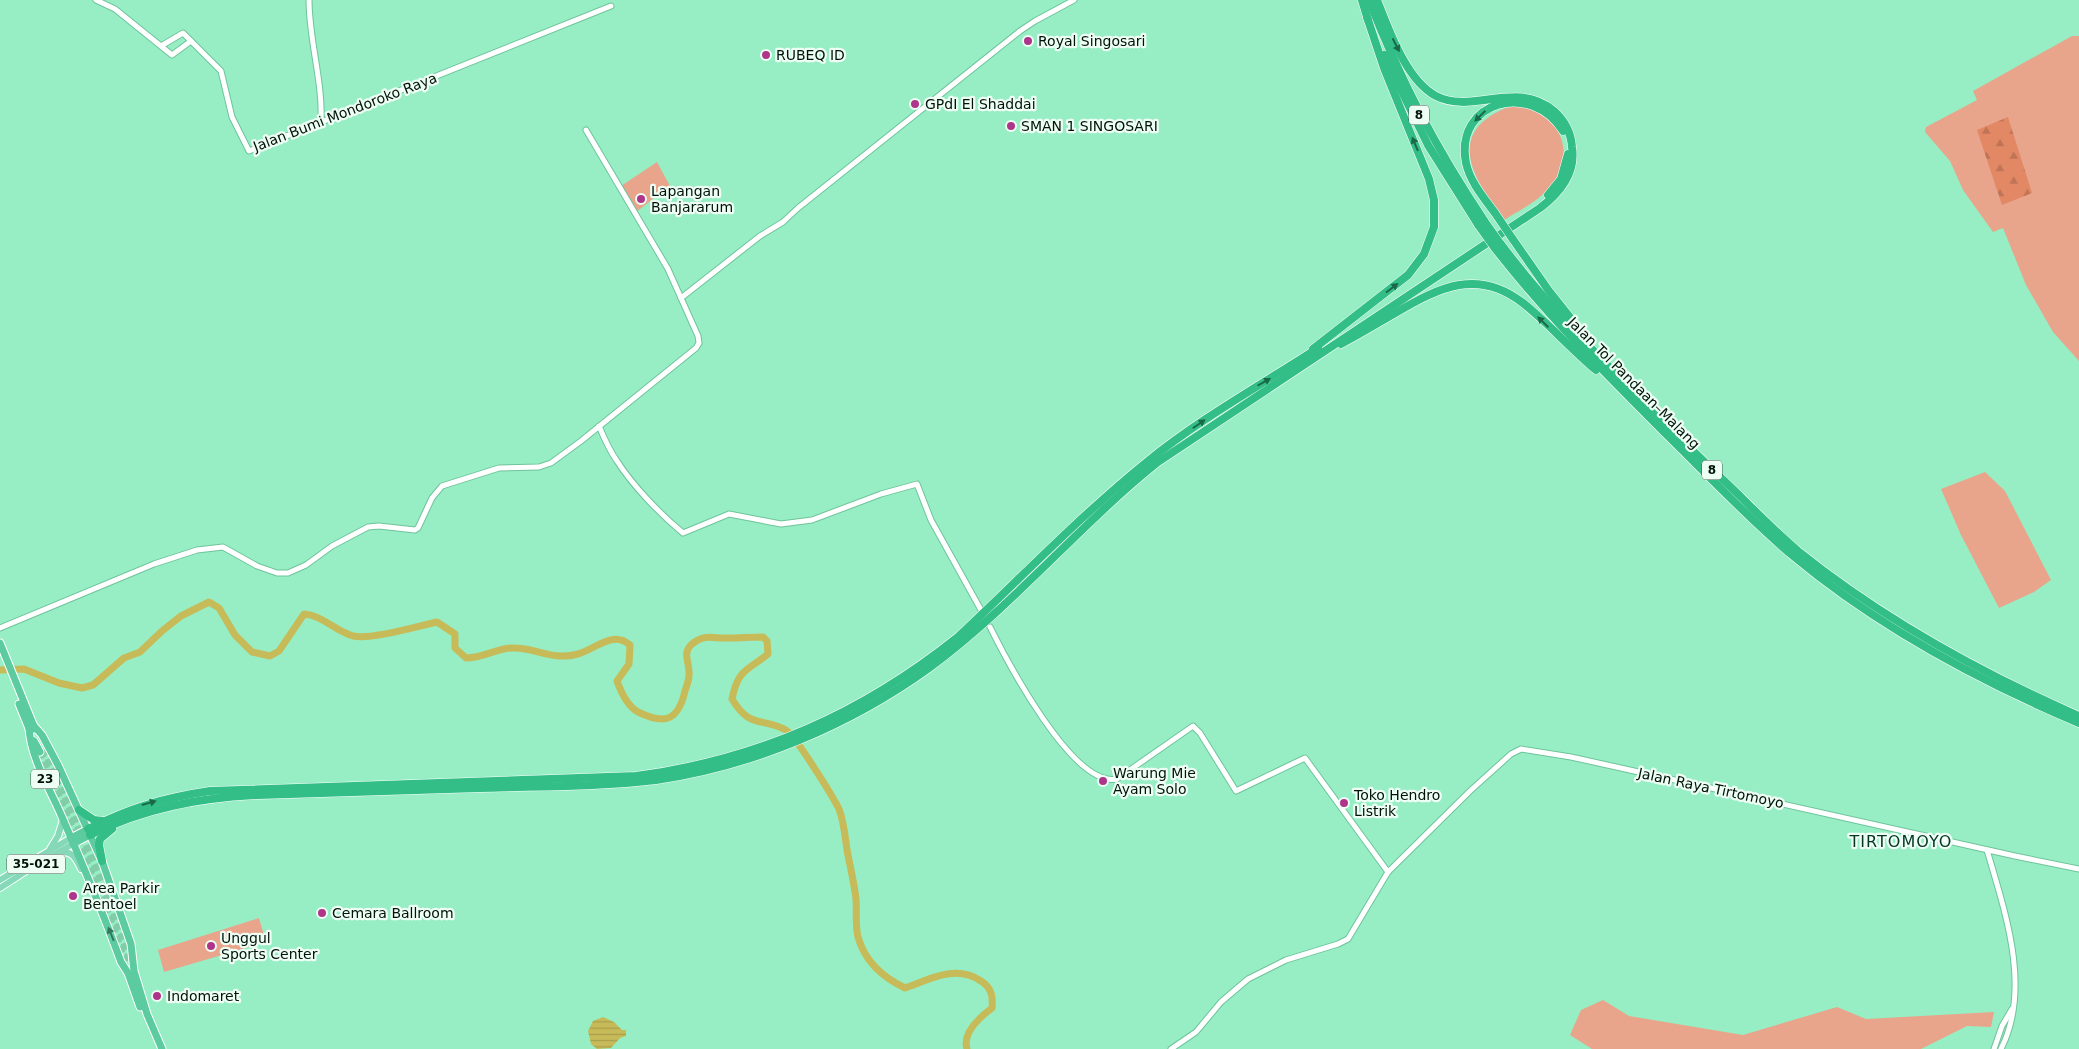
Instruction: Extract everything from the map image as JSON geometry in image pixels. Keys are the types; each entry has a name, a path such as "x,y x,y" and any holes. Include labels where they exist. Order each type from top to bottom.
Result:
{"highway":[{"name":"Jalan Tol Pandaan–Malang","path":"1362,0 1367,17 1424,138 1446,177 1497,245 1622,385 1756,522 1793,556 1877,617 1976,675 2079,723"},
{"name":"Jalan Tol Pandaan–Malang","path":"1369,0 1388,49 1418,113 1482,224"},
{"path":"1299,364 1540,208 1562,188 1571,169 1572,146 1567,128 1556,112 1542,103 1514,96 1455,101 1437,97 1421,85 1415,78 1394,40 1377,0"},
{"path":"1299,364 1408,275 1424,254 1434,228 1435,207 1429,179 1387,78 1367,17"},
{"path":"1299,364 1537,204 1553,190 1565,171 1567,160 1566,138 1553,117 1536,106 1514,101 1491,107 1478,116 1468,133 1465,151 1469,171 1479,191 1495,213 1512,238 1549,292 1622,385"},
{"path":"131,972 121,962 72,841 104,821 158,800 210,791 400,788 636,776 764,750 821,727 891,685 937,653 958,636 1090,512 1149,460 1229,402 1433,292 1457,285 1478,284 1506,292 1523,303 1588,364 1622,385"},
{"name":"Jalan Tol Pandaan–Malang","path":"1622,385 1798,550 1880,611 1986,673 2079,716"},
{"path":"0,644 3,661 42,750"},
{"path":"31,727 42,735 102,861 131,944 131,972 157,1049"},
{"name":"23","path":"31,727 30,738 41,770 72,841"},
{"path":"89,832 153,810 229,796 388,788"},
{"path":"102,861 99,850 100,839 116,827 152,813 211,802 229,796"},
{"path":"79,810 94,820 104,821"},
{"path":"127,961 162,1049"}],"main road":[{"name":"35-021","path":"49,854 63,820"},
{"name":"35-021","path":"0,880 72,841"},
{"name":"35-021","path":"0,888 49,854 65,852 71,854 76,859 94,895"}],"street":[{"path":"96,0 114,9 172,55 191,41"},
{"path":"309,0 309,19 321,99 321,122"},
{"path":"681,298 760,236 783,222 1020,31 1074,0"},
{"name":"Jalan Bumi Mondoroko Raya","path":"161,46 183,33 221,71 232,117 249,151 611,6"},
{"path":"0,628 141,569 197,550 223,547 257,566 276,573 288,573 306,565 332,546 368,527 379,526 415,530 421,523 435,494 444,485 499,468 542,466 557,459 698,345 698,336 681,298 647,232 586,130"},
{"path":"598,426 612,453 627,475 683,533 729,514 781,524 812,520 880,494 917,484 931,520 981,610"},
{"path":"990,627 1020,682 1055,734 1074,758 1090,771 1106,779 1117,779 1193,726 1200,733 1236,791 1305,758 1388,872 1358,925 1346,940 1290,958 1248,979 1221,1002 1196,1032 1171,1049"},
{"name":"Jalan Raya Tirtomoyo","path":"1388,872 1470,791 1511,754 1521,749 1571,757 2079,869"},
{"path":"1987,850 2012,949 2015,981 2012,1009 1997,1049"},
{"path":"1997,1049 2012,1009"}],"shaded area":[{"path":"2072,36 2079,36 2079,361 2053,332 2026,285 2003,228 1993,232 1963,190 1950,161 1925,132 1926,127 1977,100 1973,91"},
{"path":"1508,107 1528,108 1543,115 1559,133 1563,144 1564,156 1556,178 1544,194 1504,220 1475,174 1470,158 1470,144 1476,130 1488,118"},
{"name":"Lapangan Banjararum","path":"657,162 670,186 636,212 621,186"},
{"path":"1985,472 2005,491 2051,580 2034,592 1999,608 1961,535 1941,489"},
{"name":"Unggul Sports Center","path":"259,918 266,942 164,972 158,950"},
{"path":"1603,1000 1629,1016 1743,1035 1837,1007 1866,1019 1994,1012 1991,1027 1967,1026 1921,1049 1592,1049 1570,1035 1581,1010"},
{"path":"603,1017 614,1022 622,1030 626,1030 626,1036 620,1038 611,1048 597,1049 591,1044 588,1031 593,1021"}],"green space":[{"path":"2008,117 2032,193 2002,205 1977,130"}],"waterway":[{"path":"0,670 24,669 59,683 82,688 93,685 124,658 140,652 181,616 209,602 219,608 235,635 252,652 270,656 279,651 304,614 317,617 346,634 361,637 437,622 455,634 455,648 466,658 473,658 508,648 569,656 585,652 604,642 617,639 630,645 629,664 617,681 623,694 631,706 638,712 663,719 669,718 674,714 682,701 689,677 687,651 692,644 710,637 763,637 767,641 768,654 740,676 732,699 738,708 750,719 777,726 791,734 814,767 839,809 855,893 858,937 865,954 876,968 889,979 905,988 933,977 953,973 972,976 985,984 990,990 992,1008 973,1026 967,1037 967,1049"}],"tunnel":[{"path":"44,749 103,884 130,959"},
{"path":"40,752 110,918 125,962"}],"place":[{"name":"Royal Singosari","path":"1028,41"},
{"name":"RUBEQ ID","path":"766,55"},
{"name":"GPdI El Shaddai","path":"915,104"},
{"name":"SMAN 1 SINGOSARI","path":"1011,126"},
{"name":"Lapangan Banjararum","path":"641,199"},
{"name":"Warung Mie Ayam Solo","path":"1103,781"},
{"name":"Toko Hendro Listrik","path":"1344,803"},
{"name":"Area Parkir Bentoel","path":"73,896"},
{"name":"Cemara Ballroom","path":"322,913"},
{"name":"Unggul Sports Center","path":"211,946"},
{"name":"Indomaret","path":"157,996"}],"district":[{"name":"TIRTOMOYO","path":"1901,841"}]}
